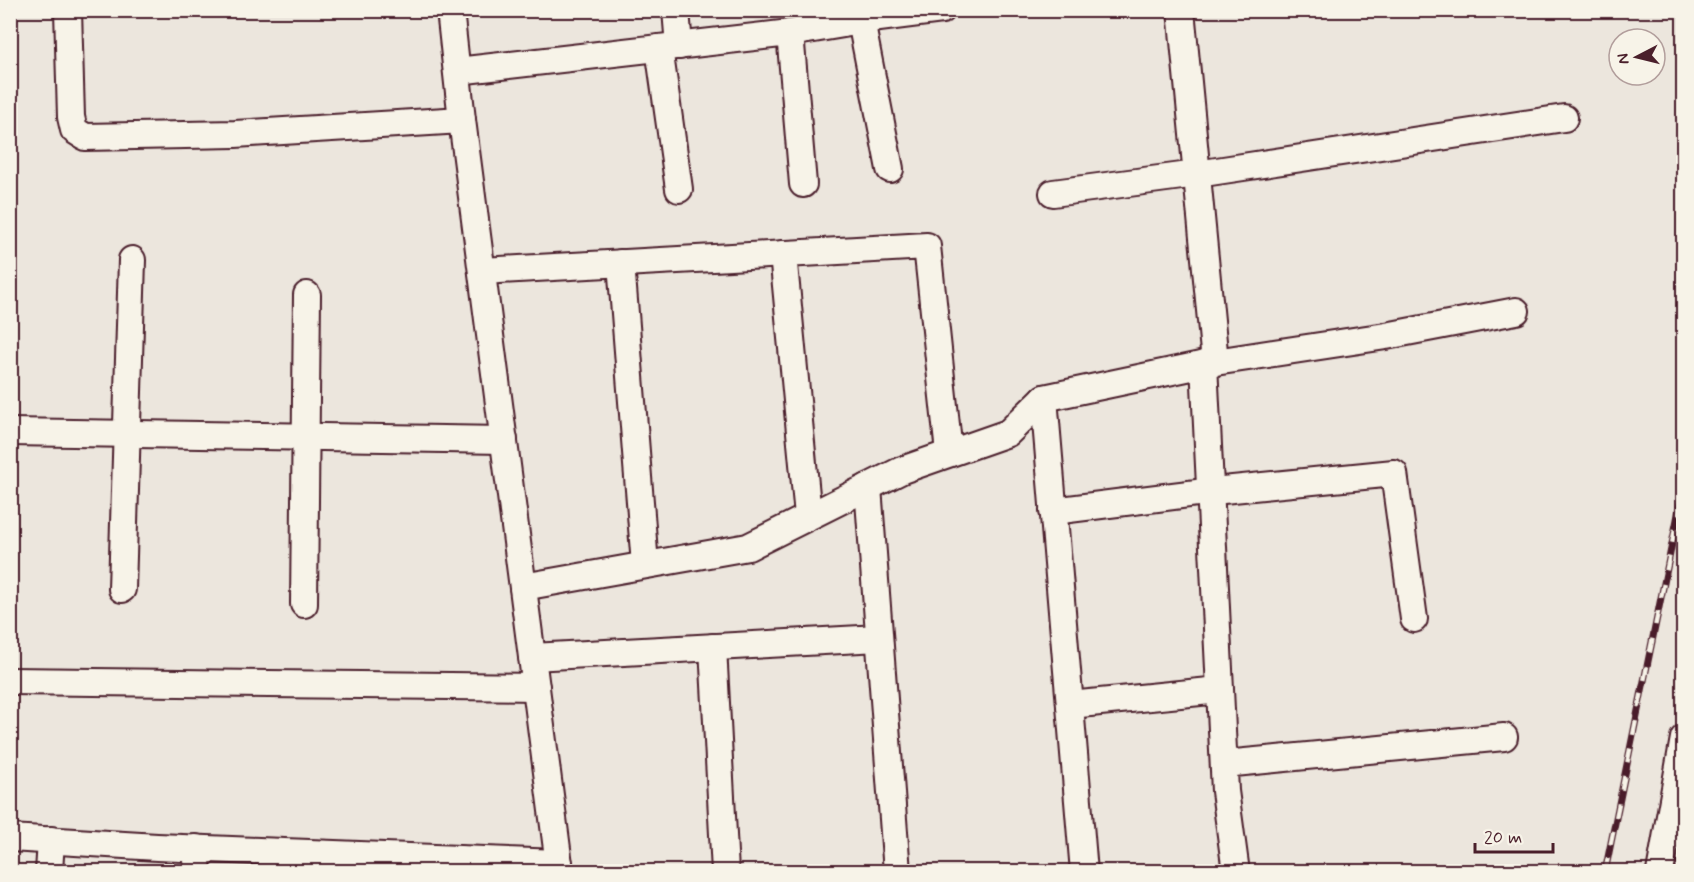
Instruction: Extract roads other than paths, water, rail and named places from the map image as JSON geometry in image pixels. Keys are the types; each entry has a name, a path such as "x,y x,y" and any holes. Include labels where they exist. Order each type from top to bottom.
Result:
{"street":[{"path":"68,10 71,117 74,130 85,136 235,134 462,120"},
{"path":"10,837 51,840 197,860 560,867 462,120 450,10"},
{"path":"676,10 669,47 679,189"},
{"path":"457,71 790,33 872,16 942,10"},
{"path":"1181,10 1197,174 1209,363 1210,492 1225,791 1236,872"},
{"path":"872,16 890,169"},
{"path":"790,33 803,184"},
{"path":"1053,193 1197,174 1564,118"},
{"path":"483,271 927,246 949,453"},
{"path":"783,254 808,516"},
{"path":"122,589 132,260"},
{"path":"621,263 645,565"},
{"path":"304,604 307,295"},
{"path":"523,587 748,547 902,470 1008,433 1044,398 1209,363 1386,336 1516,311"},
{"path":"1044,398 1084,872"},
{"path":"10,432 504,441"},
{"path":"1053,511 1394,473 1414,618"},
{"path":"868,487 897,872"},
{"path":"532,657 879,638"},
{"path":"713,647 725,872"},
{"path":"10,681 536,687"},
{"path":"1070,705 1220,690"},
{"path":"1224,764 1504,737"},
{"path":"1660,872 1677,819 1683,738"},
{"path":"49,872 51,840"}],"railway":[{"path":"1605,872 1684,485"}]}
